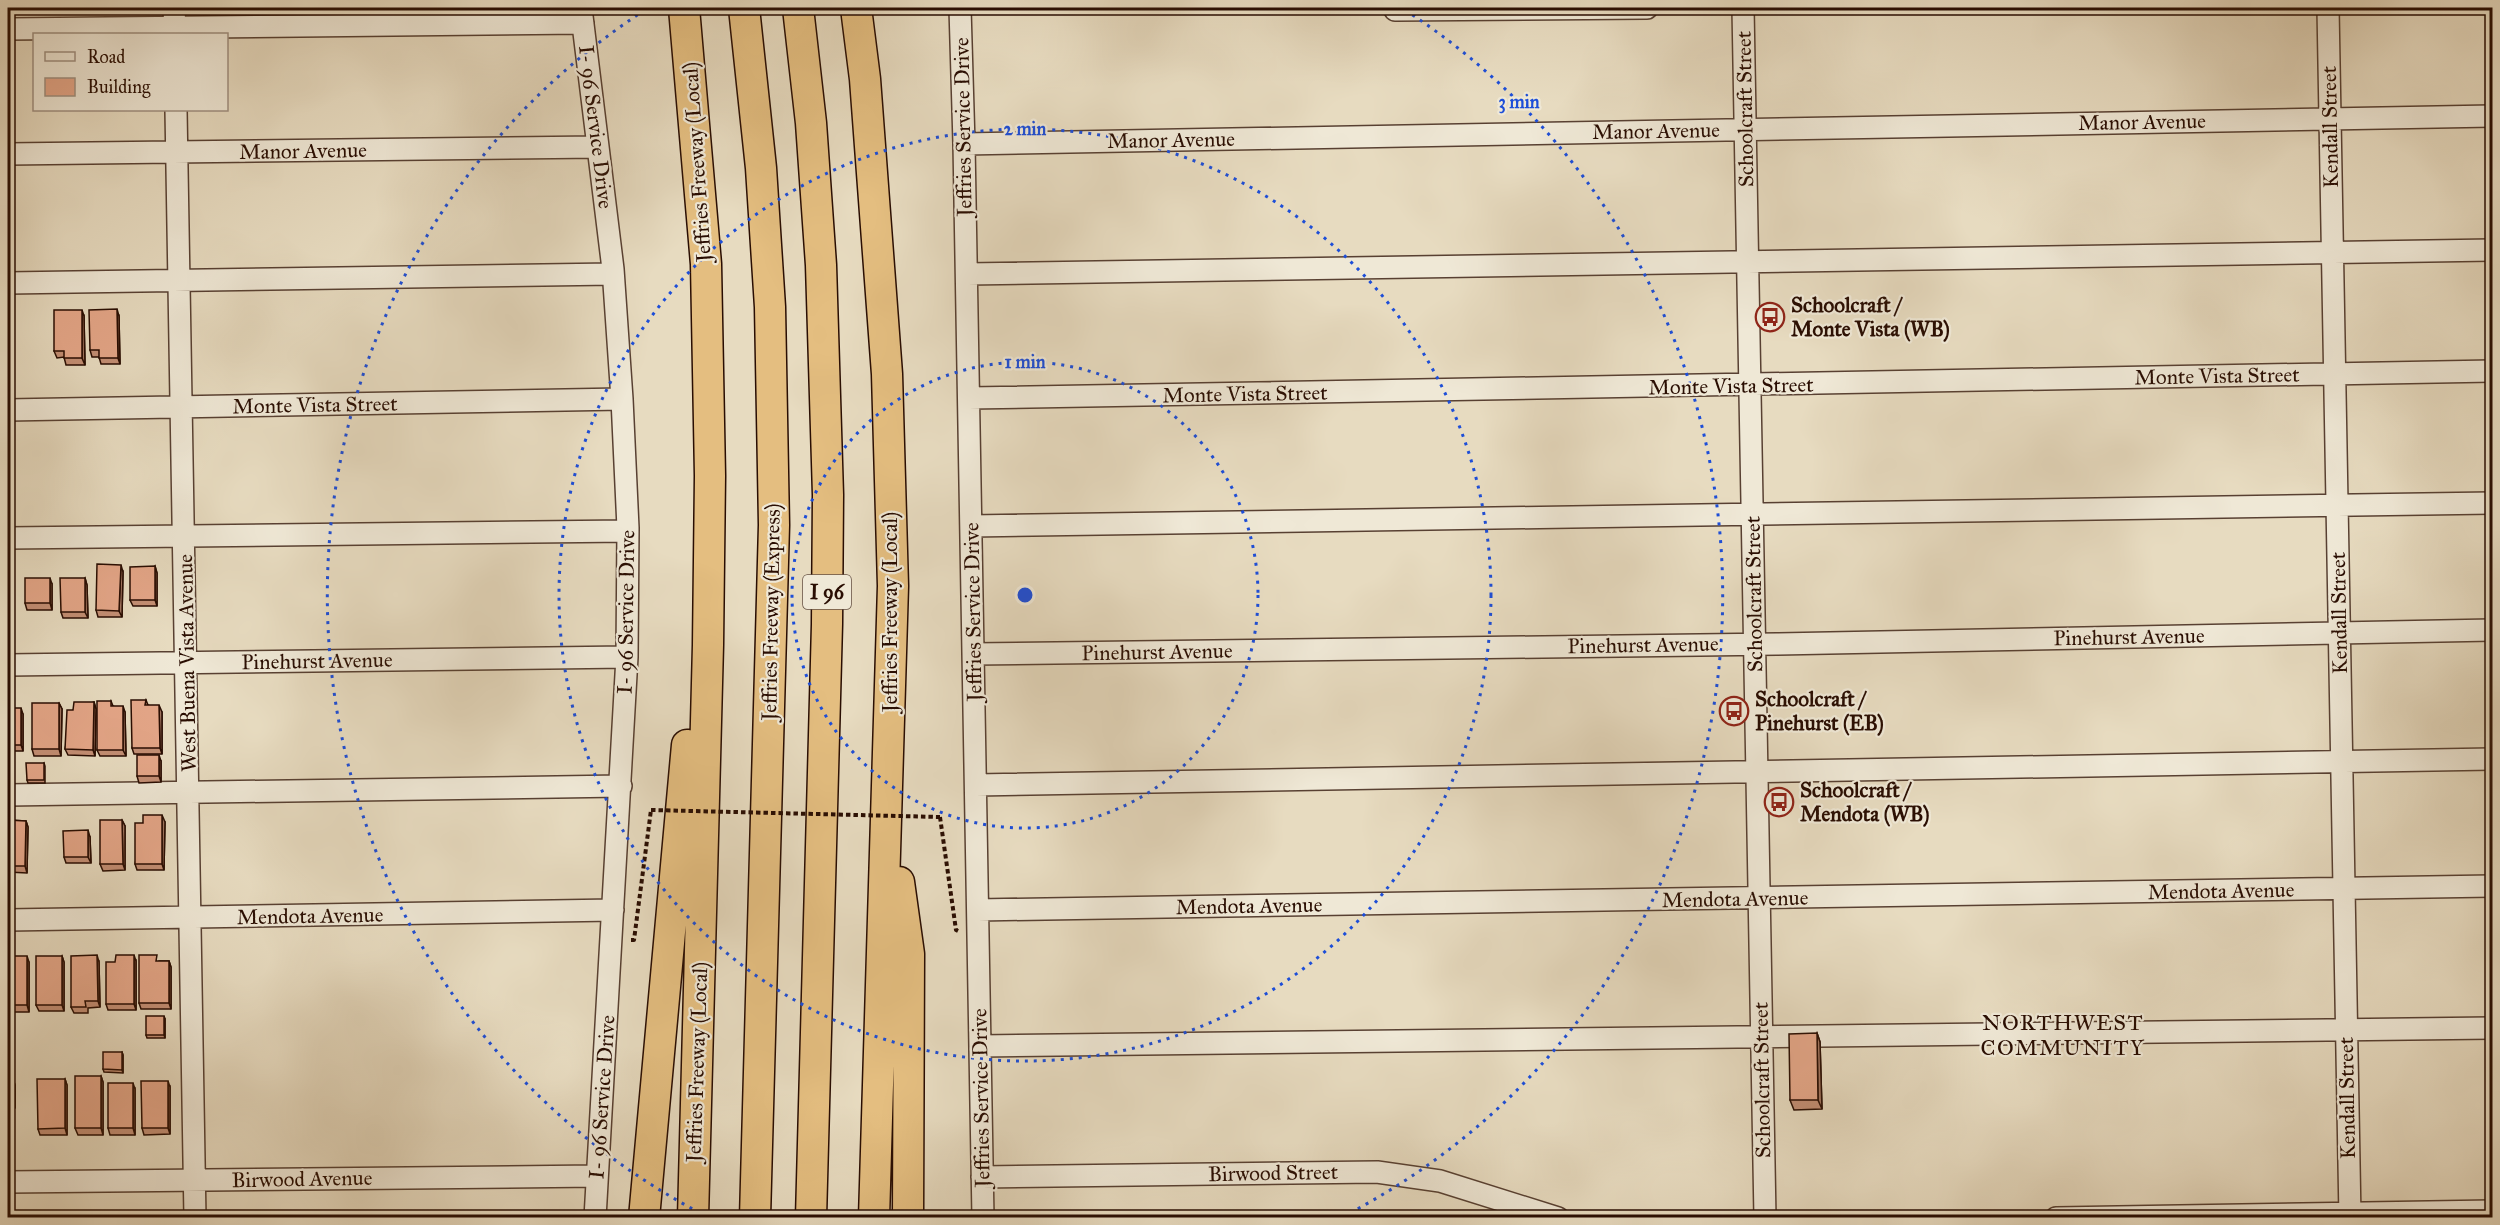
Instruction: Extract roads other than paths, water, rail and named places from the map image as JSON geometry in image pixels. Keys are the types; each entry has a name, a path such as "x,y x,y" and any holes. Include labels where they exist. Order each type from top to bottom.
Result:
{"highway":[{"name":"Jeffries Freeway (Local)","path":"684,8 706,264 710,476 708,645 693,1218"},
{"name":"Jeffries Freeway (Express)","path":"744,8 761,168 770,307 774,525 754,1218"},
{"name":"I 96","path":"798,8 811,123 821,265 828,495 811,1218"},
{"name":"Jeffries Freeway (Local)","path":"856,8 865,80 887,374 893,586 874,1218"},
{"path":"644,1218 687,747 708,645"},
{"path":"888,804 909,954 908,1218"}],"street":[{"name":"Jeffries Service Drive","path":"960,8 967,274 983,1218"},
{"path":"1395,10 1647,8"},
{"name":"Schoolcraft Street","path":"1743,8 1765,1218"},
{"name":"Kendall Street","path":"2328,8 2350,1215"},
{"path":"8,29 175,23 582,15"},
{"name":"I- 96 Service Drive","path":"582,15 613,274 628,531 627,657 621,786 595,1218"},
{"name":"West Buena Vista Avenue","path":"176,111 195,1218"},
{"name":"Manor Avenue","path":"964,144 2493,116"},
{"name":"Manor Avenue","path":"8,154 598,147"},
{"path":"967,274 2493,250"},
{"path":"8,283 613,274"},
{"name":"Monte Vista Street","path":"969,398 2493,371"},
{"name":"Monte Vista Street","path":"8,410 622,399"},
{"path":"971,526 1752,516 2493,503"},
{"path":"8,538 628,531"},
{"name":"Pinehurst Avenue","path":"973,654 1755,644 2493,630"},
{"name":"Pinehurst Avenue","path":"8,665 627,657"},
{"path":"976,785 2493,759"},
{"path":"8,795 621,786"},
{"name":"Mendota Avenue","path":"978,910 2493,886"},
{"name":"Mendota Avenue","path":"8,920 614,910"},
{"path":"980,1046 2493,1028"},
{"name":"Birwood Street","path":"982,1177 1377,1172 1440,1181 1558,1218"},
{"name":"Birwood Avenue","path":"8,1182 597,1176"},
{"path":"2056,1218 2493,1211"}],"place":[{"name":"Schoolcraft / Monte Vista (WB)","path":"1770,317"},
{"name":"Schoolcraft / Pinehurst (EB)","path":"1734,711"},
{"name":"Schoolcraft / Mendota (WB)","path":"1779,802"}],"district":[{"name":"NORTHWEST COMMUNITY","path":"2063,1034"}]}
